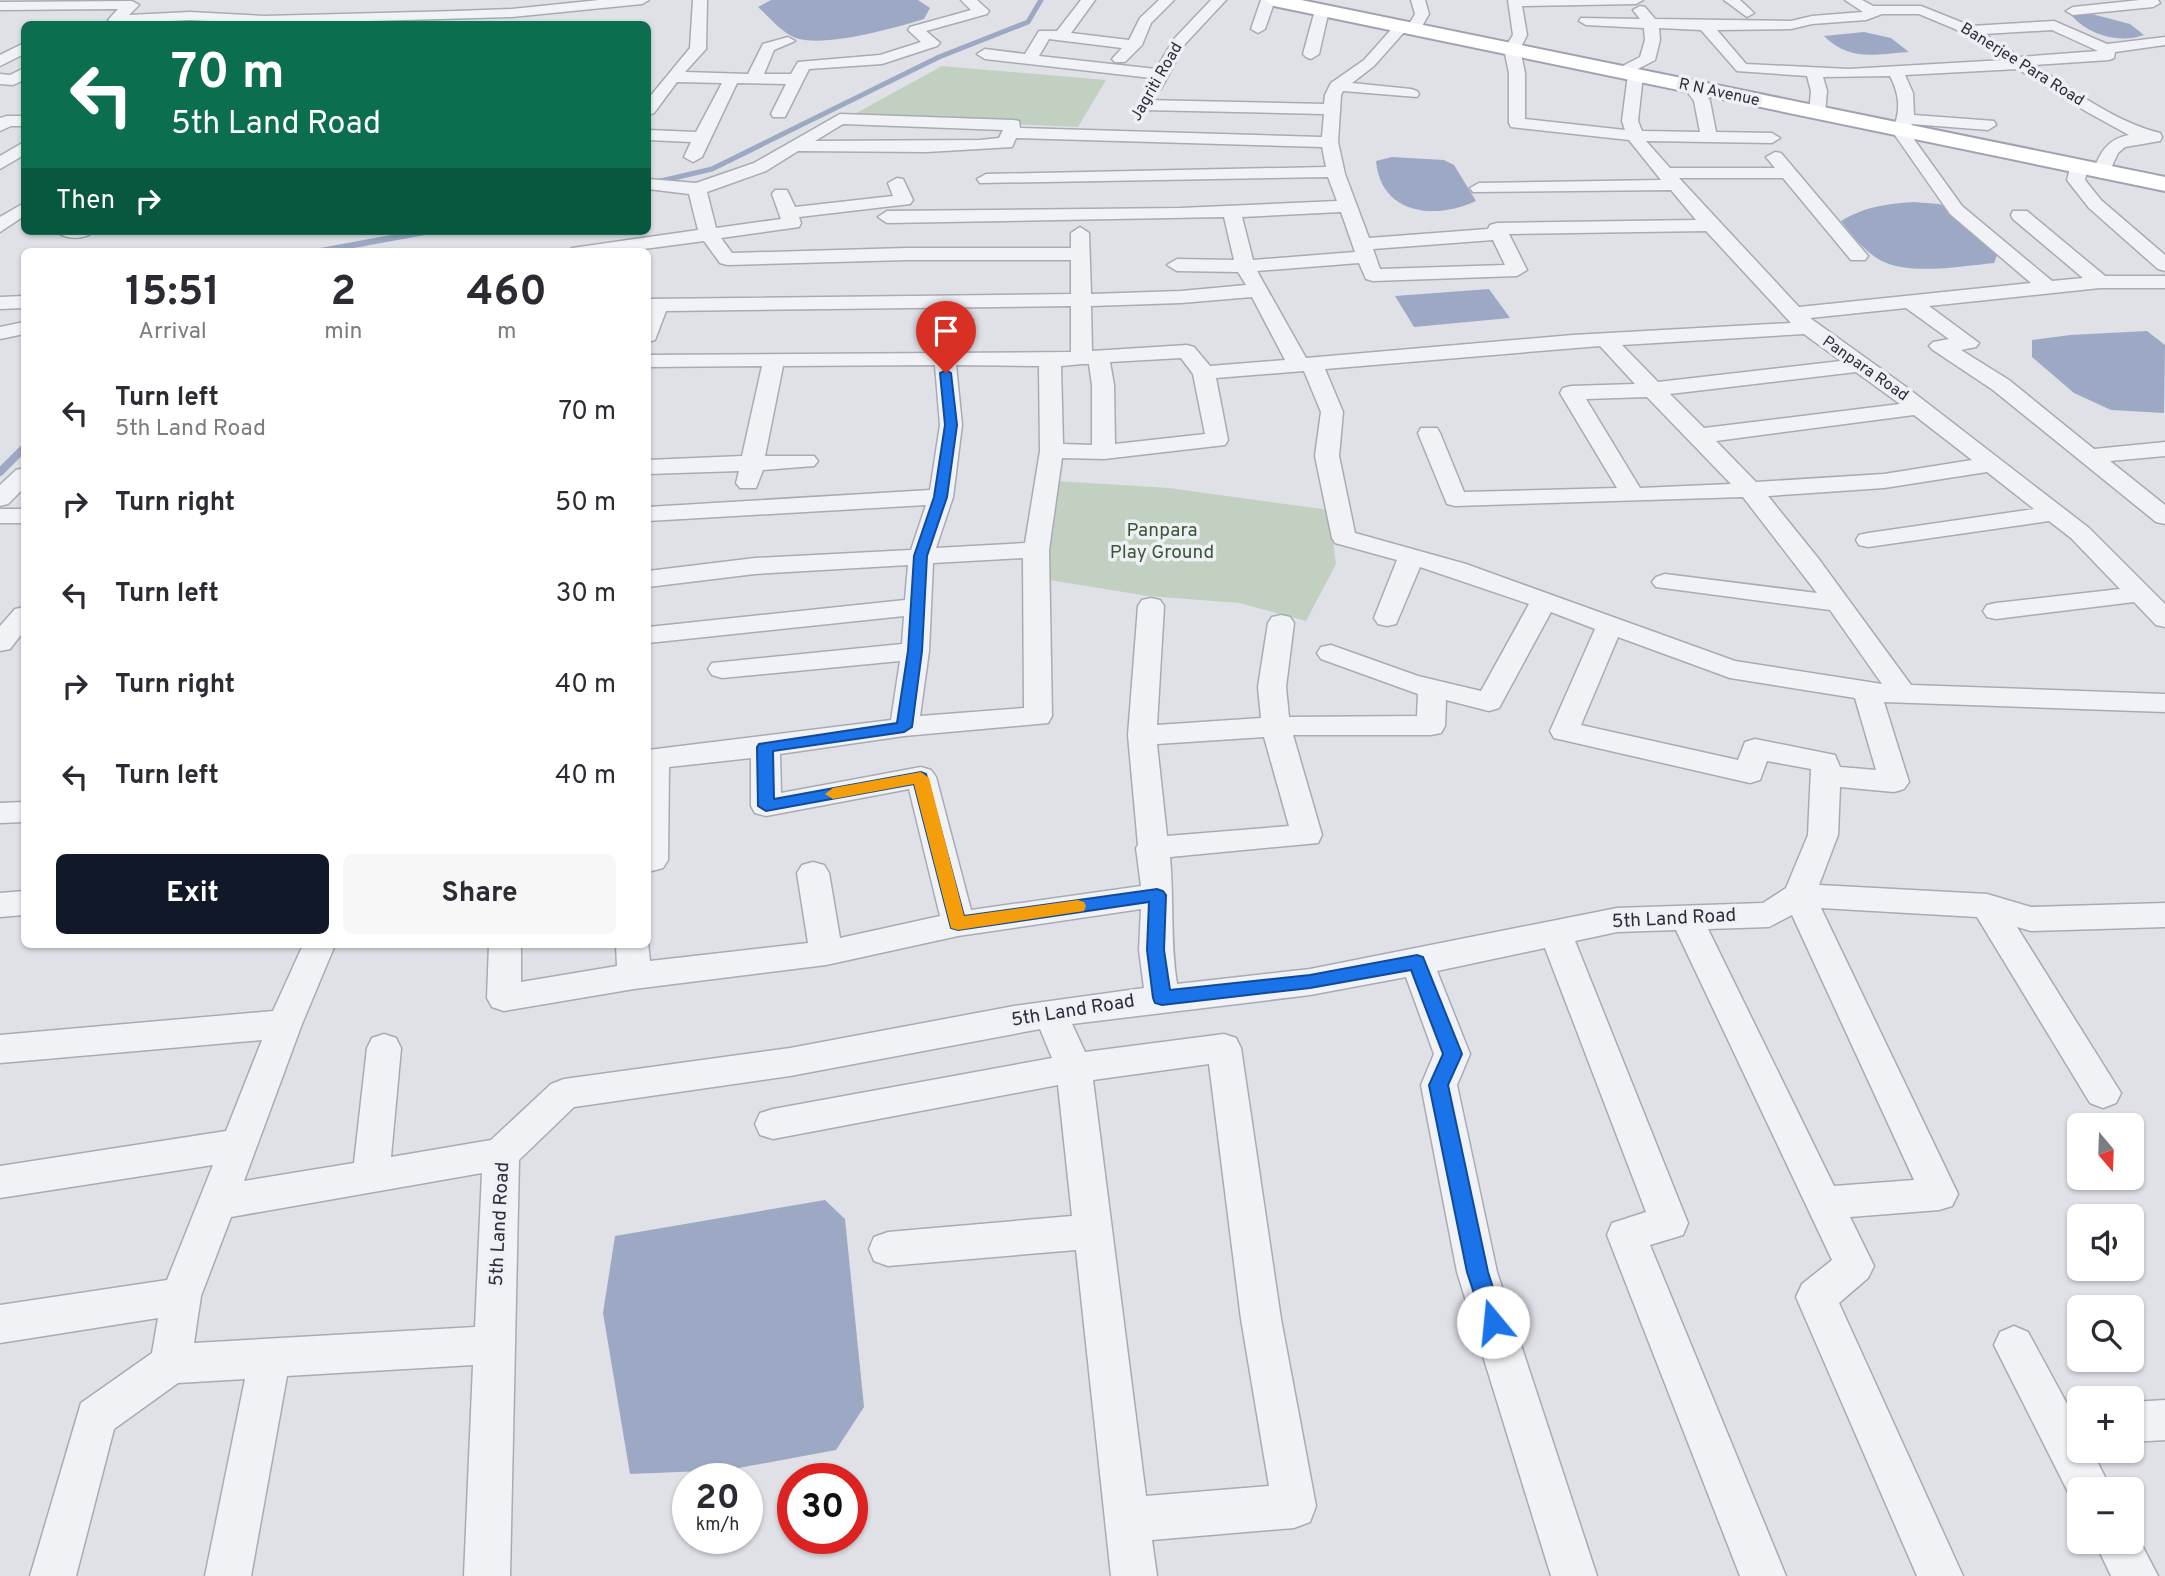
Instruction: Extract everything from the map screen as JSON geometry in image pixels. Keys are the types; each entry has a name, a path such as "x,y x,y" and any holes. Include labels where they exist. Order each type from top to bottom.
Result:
{"main road":[{"name":"R N Avenue","path":"1274,0 1817,113 1903,125 2101,173 2165,184"}],"street":[{"path":"202,19 212,0"},
{"path":"332,18 353,0"},
{"path":"422,16 435,1 484,0"},
{"path":"291,21 332,18 367,21 422,16 455,20 555,17 612,9 634,0"},
{"path":"651,106 672,77 698,49 700,0"},
{"path":"779,114 803,65 881,59 932,43 915,30 982,10 968,0"},
{"path":"1061,36 1088,0"},
{"path":"1112,68 1134,45 1145,21 1167,0"},
{"name":"Jagriti Road","path":"1127,136 1180,42 1219,0"},
{"path":"1258,29 1268,0"},
{"path":"1367,259 1336,172 1330,142 1332,109 1337,86 1369,63 1422,13 1418,0"},
{"path":"1630,0 1651,23 1653,44 1647,60 1627,73 1630,121 1636,136"},
{"path":"1636,0 1514,2 1520,35 1511,50 1517,73 1517,122 1636,136 1772,138"},
{"path":"1731,0 1747,13"},
{"name":"Banerjee Para Road","path":"1852,0 1870,10 1921,10 1968,31 2018,63 2156,137"},
{"path":"0,6 136,3"},
{"path":"112,21 136,3"},
{"path":"2073,11 2155,3"},
{"path":"1311,54 1322,10"},
{"path":"1586,21 1705,26 1791,25 1812,20 1866,16 1878,11"},
{"path":"141,21 252,21"},
{"path":"1705,26 1742,68 1814,74 1895,72 2109,55 2105,49 2054,25 1968,31"},
{"path":"1030,58 1044,34 1134,45"},
{"path":"0,41 21,44"},
{"path":"754,78 768,47 788,41"},
{"path":"2105,49 2165,41"},
{"path":"0,61 21,47"},
{"path":"985,54 1161,74"},
{"path":"1895,72 1905,85 1903,125 1956,210 2047,287"},
{"path":"1814,74 1819,91 1817,113"},
{"path":"0,79 13,80 21,75"},
{"path":"672,77 797,79"},
{"path":"693,157 732,78"},
{"path":"1337,86 1411,94"},
{"path":"1692,87 1702,101 1709,137"},
{"path":"1143,105 1332,109"},
{"path":"651,184 697,189 760,167 795,146 840,119 1013,125 1006,143 976,146 870,149 795,146"},
{"path":"0,126 7,121 21,121"},
{"path":"1903,125 1988,125"},
{"path":"1010,133 1330,142"},
{"path":"651,135 702,138"},
{"name":"Panpara Road","path":"1636,136 1639,144 1670,179 1801,321 1919,408 2080,533 2165,619"},
{"path":"2101,173 2109,151 2122,140 2156,137"},
{"path":"0,164 21,150"},
{"path":"1479,188 1670,179 1781,165 1857,257"},
{"path":"2079,168 2076,180 2095,204 2165,265"},
{"path":"986,179 1336,172"},
{"path":"789,213 904,200 897,183"},
{"path":"697,189 709,235 727,259 906,254 1080,254"},
{"path":"610,248 792,223 781,194"},
{"path":"887,218 1079,216 1348,206"},
{"path":"0,228 21,210"},
{"path":"1232,212 1245,266 1332,412 1327,456 1344,538 1411,556 1545,599 1609,626 1730,669 1867,691 1903,694 2165,703"},
{"path":"2020,215 2100,282"},
{"path":"1079,216 1081,300 1090,357 1103,385 1104,452"},
{"path":"1367,259 1517,270 1497,229 1712,225"},
{"path":"0,228 21,231"},
{"path":"1177,265 1245,266 1367,259 1499,234"},
{"path":"1204,373 1801,321 1912,303 2047,287 2100,282 2165,282"},
{"path":"653,305 1081,300 1181,297 1259,290"},
{"path":"0,303 21,302"},
{"path":"1912,303 1969,343 1940,346 2001,385 2165,517"},
{"path":"0,333 21,329"},
{"path":"1605,339 1650,390 1749,490 1837,603 1903,694"},
{"path":"651,361 946,358 1050,360 1187,351 1204,373 1217,440 1104,452 1052,450"},
{"path":"904,727 915,651 921,556 941,497 951,425 946,389 946,358"},
{"path":"743,508 774,360"},
{"path":"651,860 651,760 904,727 1038,716 1036,550 1052,450 1050,360"},
{"path":"1632,495 1571,393 1650,390 1860,365"},
{"path":"1698,436 1919,408"},
{"path":"1429,433 1455,499 1749,490 1884,481 1992,464"},
{"path":"2089,456 2165,449"},
{"path":"651,467 806,461"},
{"path":"0,499 21,478"},
{"path":"651,514 941,497"},
{"path":"1868,540 2054,513"},
{"path":"0,516 21,516"},
{"path":"651,579 755,566 1036,550"},
{"path":"1387,618 1411,556"},
{"path":"1665,582 1837,603"},
{"path":"1996,611 2140,594"},
{"path":"1331,653 1410,684 1489,702 1545,599"},
{"path":"1151,606 1142,735 1157,895 1155,950 1162,998"},
{"path":"651,635 918,607"},
{"path":"0,613 21,614"},
{"path":"0,643 21,618"},
{"path":"1151,848 1307,835 1276,727 1272,687 1280,623"},
{"path":"1609,626 1564,731 1750,773 1755,749 1825,762 1823,835 1799,895 1939,1194 1824,1203"},
{"path":"722,669 915,651"},
{"path":"1142,735 1325,724 1431,726 1432,688"},
{"path":"1826,776 1894,782 1867,691"},
{"path":"765,747 766,806 921,778 958,924"},
{"path":"0,813 21,812"},
{"path":"813,873 826,953"},
{"path":"505,948 504,998 633,960 826,953 958,924 1157,895"},
{"path":"1799,895 1987,906 2031,919 2165,915"},
{"name":"5th Land Road","path":"487,1576 501,1154 564,1094 790,1062 1051,1014 1162,998 1310,982 1617,920 1769,915 1799,895"},
{"path":"0,905 21,903"},
{"path":"1987,906 2103,1093"},
{"path":"1686,918 1854,1266 1816,1297 1940,1576"},
{"path":"1556,933 1668,1223 1626,1235 1763,1576"},
{"path":"171,1364 181,1296 285,1024 318,948"},
{"path":"1417,962 1452,1054 1439,1085 1478,1272 1574,1576"},
{"path":"1051,1014 1074,1068 1134,1576"},
{"path":"0,1049 285,1024"},
{"path":"371,1176 384,1048"},
{"path":"773,1124 1074,1068 1224,1048 1261,1319 1294,1506 1126,1520"},
{"path":"0,1182 238,1145"},
{"path":"219,1202 501,1154"},
{"path":"888,1249 1094,1231"},
{"path":"0,1324 181,1296"},
{"path":"53,1576 96,1417 171,1364 495,1345"},
{"path":"2014,1345 2067,1424"},
{"path":"228,1576 270,1358"},
{"path":"2144,1421 2165,1420"},
{"path":"2123,1554 2135,1576"}],"green space":[{"path":"942,66 1106,80 1078,127 849,117"},
{"name":"Panpara Play Ground","path":"1056,481 1169,488 1329,510 1336,564 1306,621 1239,603 1148,596 1043,579"}],"water":[{"path":"771,0 918,0 930,8 924,19 860,36 824,41 796,38 786,32 758,7"},
{"path":"2088,13 2130,24 2144,35 2134,38 2105,36 2087,28 2072,16"},
{"path":"1864,32 1891,38 1909,52 1874,55 1853,53 1843,50 1824,36"},
{"path":"1392,157 1444,160 1454,165 1476,201 1460,207 1428,211 1399,202 1388,193 1380,179 1376,161"},
{"path":"1913,202 1948,207 1998,253 1994,263 1936,269 1892,265 1869,252 1841,221 1876,207"},
{"path":"1489,289 1510,318 1414,327 1395,296"},
{"path":"2147,331 2165,345 2164,413 2111,410 2074,393 2032,357 2032,340"},
{"path":"825,1200 845,1219 864,1407 836,1450 763,1464 672,1463 672,1472 630,1474 603,1313 615,1236"}],"waterway":[{"path":"651,183 712,169 939,57 1028,22 1041,0"},
{"path":"337,248 408,235"},
{"path":"0,472 21,451"}],"slow traffic":[{"path":"833,794 921,778 958,924 1078,906"}],"route":[{"path":"946,373 951,425 941,497 921,556 915,651 904,727 765,747 766,806 921,778 958,924 1157,895 1155,950 1162,998 1310,982 1417,962 1452,1054 1439,1085 1478,1272 1493,1322"}]}
